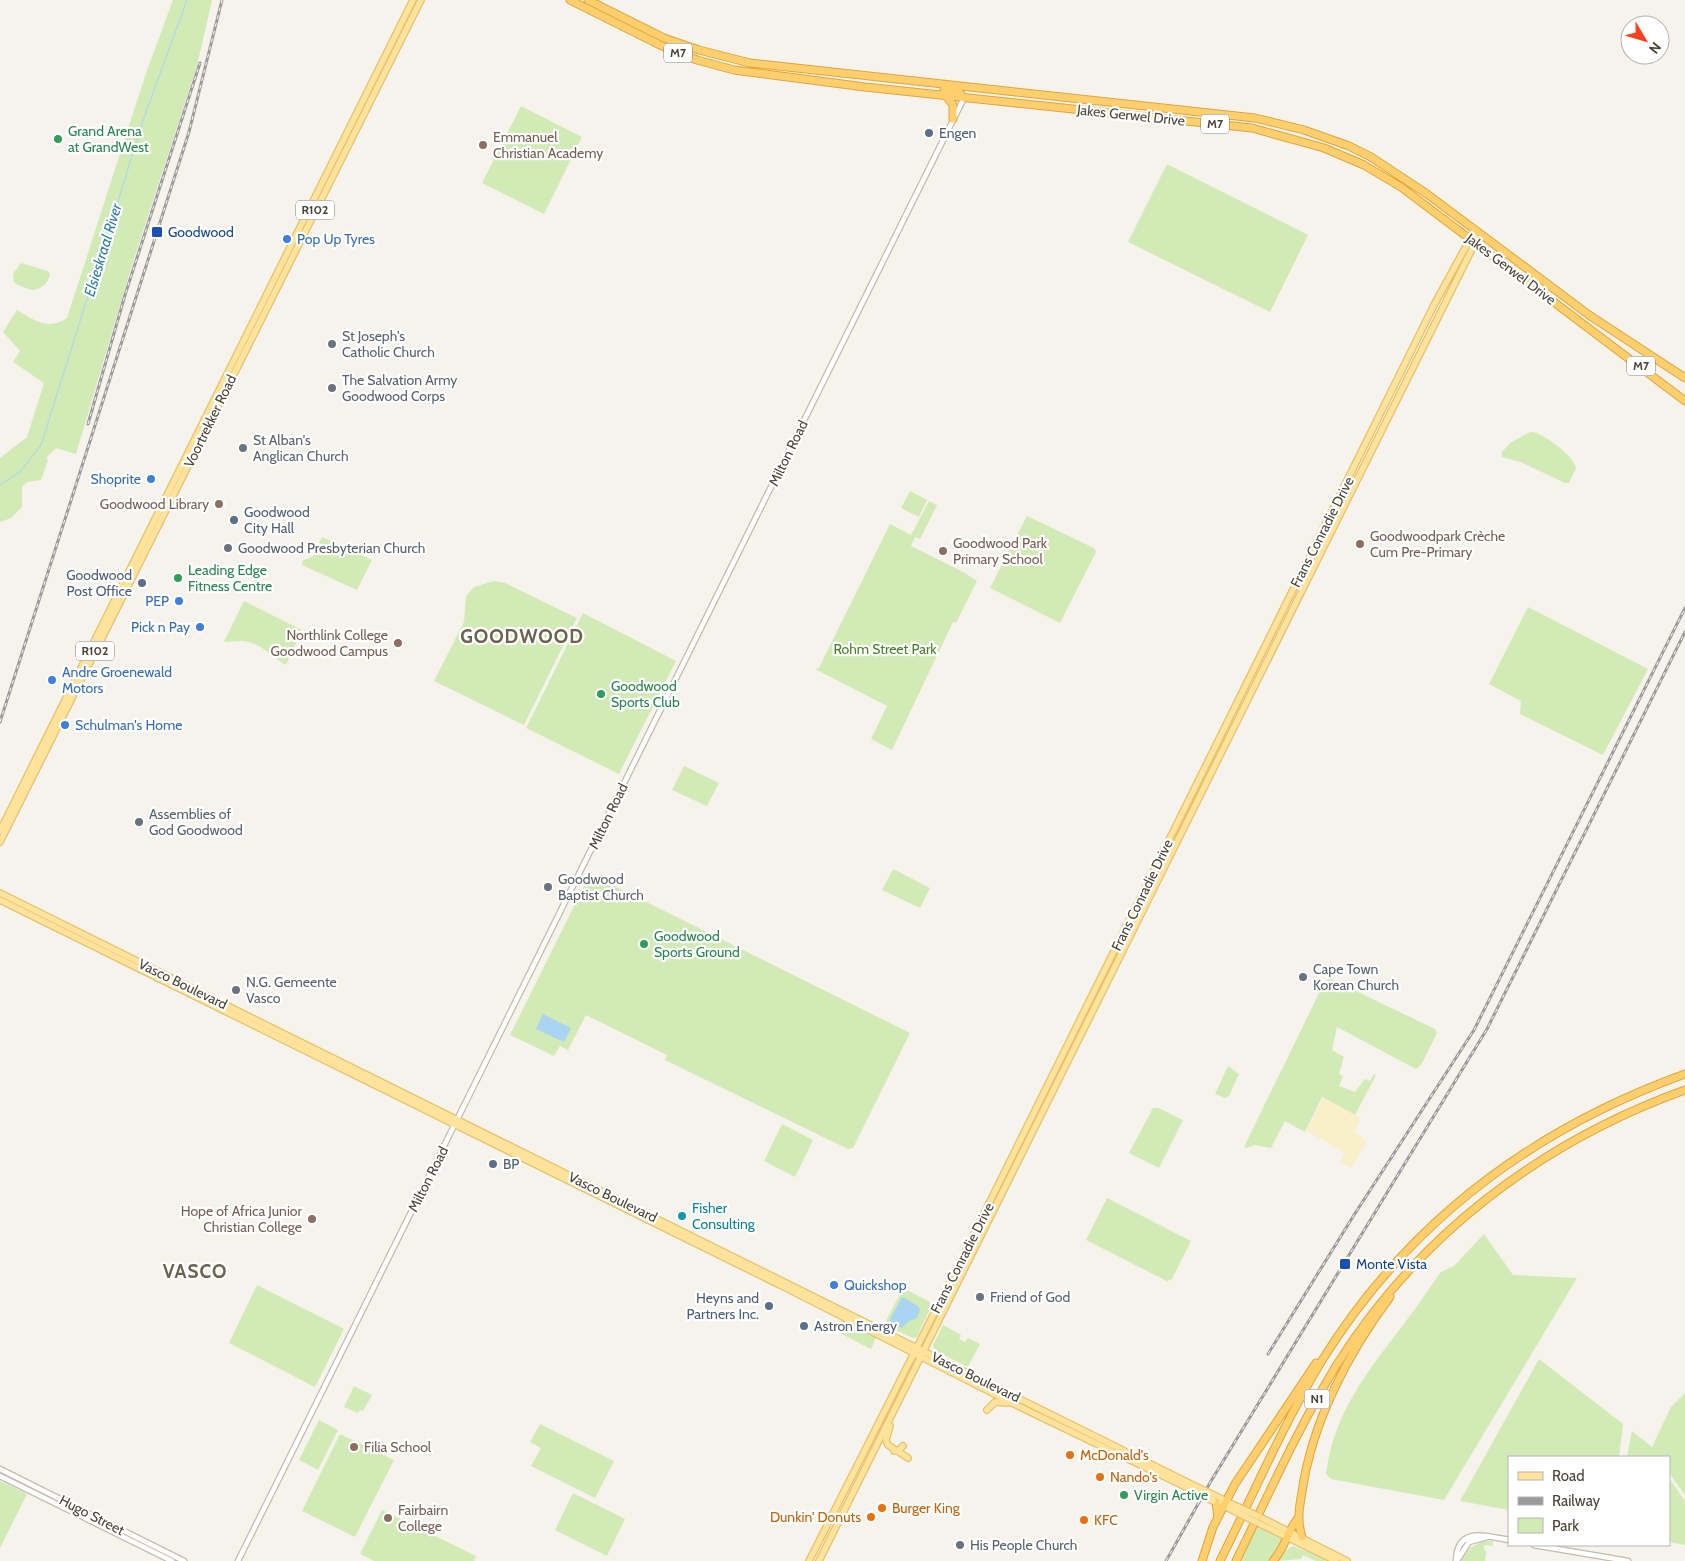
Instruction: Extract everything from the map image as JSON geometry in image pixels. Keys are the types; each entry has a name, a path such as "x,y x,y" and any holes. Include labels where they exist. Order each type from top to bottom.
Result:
{"highway":[{"name":"Jakes Gerwel Drive","path":"570,0 660,45 697,60 734,70 795,79 946,96 1252,128 1300,140 1344,156 1393,182 1685,401"},
{"name":"Jakes Gerwel Drive","path":"588,0 664,38 713,54 789,69 1255,118 1304,130 1371,157 1420,189 1589,315 1685,378"},
{"path":"697,60 704,60 713,54 717,60 723,62 783,72 795,79"},
{"path":"876,77 890,82 957,90 964,98 970,92 1011,95 1018,93"},
{"path":"946,96 953,105 953,119"},
{"name":"N1","path":"1220,1561 1308,1386 1355,1312 1425,1232 1464,1197 1505,1165 1552,1134 1632,1094 1685,1074"},
{"name":"N1","path":"1236,1561 1333,1371 1371,1315 1424,1253 1485,1198 1548,1154 1610,1120 1685,1090"},
{"path":"1302,1537 1298,1518 1305,1469 1320,1421 1365,1335 1424,1253"},
{"path":"1202,1561 1218,1518 1235,1484 1332,1338 1355,1312"},
{"path":"1215,1500 1218,1518"},
{"path":"1273,1561 1284,1548 1287,1534 1298,1518"}],"main road":[{"name":"Voortrekker Road","path":"0,831 413,0"},
{"name":"Voortrekker Road","path":"0,842 421,0"},
{"name":"Frans Conradie Drive","path":"810,1561 1434,305 1479,233"},
{"name":"Frans Conradie Drive","path":"820,1561 1473,241"},
{"name":"Vasco Boulevard","path":"0,894 1014,1404 1190,1486"},
{"name":"Vasco Boulevard","path":"0,900 917,1347 1215,1500 1287,1534"},
{"path":"987,1410 996,1402 1014,1404"},
{"path":"894,1412 886,1440 889,1448 908,1458"},
{"path":"894,1451 900,1450 903,1446"},
{"path":"1287,1534 1302,1537 1347,1561"},
{"path":"1287,1534 1336,1561"}],"street":[{"name":"Milton Road","path":"238,1561 964,98"},
{"name":"Hugo Street","path":"0,1469 184,1561"},
{"name":"Hugo Street","path":"0,1476 172,1561"},
{"path":"68,1510 71,1504"},
{"path":"1457,1561 1468,1540 1480,1534 1508,1540"},
{"path":"1540,1546 1628,1561"}],"green space":[{"path":"173,0 212,0 197,66 131,268 76,454 56,448 46,458 48,460 41,480 27,482 22,487 22,507 11,518 0,522 0,458 27,437 44,383 13,362 20,351 3,332 17,310 41,323 47,324 54,324 67,318 146,73"},
{"path":"521,106 582,137 544,214 482,183"},
{"path":"1167,164 1308,235 1270,312 1128,242"},
{"path":"21,263 48,271 50,274 49,278 41,288 30,290 14,283 13,274"},
{"path":"1530,432 1550,440 1574,463 1576,468 1569,483 1565,483 1521,462 1502,457 1502,452 1510,443"},
{"path":"910,491 927,500 919,517 901,508"},
{"name":"Rohm Street Park","path":"929,501 937,505 920,539 915,537 911,546 977,581 956,623 953,622 892,750 871,739 887,706 815,669 819,668 890,524 911,535"},
{"path":"1027,516 1094,548 1096,552 1060,623 990,588"},
{"path":"322,537 372,560 357,590 302,565 303,560 314,555"},
{"path":"494,581 505,583 577,618 524,725 434,681 464,622 466,596 474,587"},
{"path":"244,601 302,630 286,665 264,649 249,642 224,642"},
{"path":"1528,607 1648,669 1603,755 1520,714 1521,701 1489,684"},
{"name":"Goodwood Sports Club","path":"583,613 676,661 619,774 526,728"},
{"path":"684,766 719,783 707,806 672,790"},
{"path":"893,869 930,888 920,908 882,890"},
{"name":"Goodwood Sports Ground","path":"590,874 910,1033 853,1148 848,1149 665,1060 667,1055 586,1015 568,1050 560,1046 554,1056 510,1035"},
{"path":"1329,978 1435,1029 1437,1033 1421,1065 1416,1069 1337,1027 1332,1050 1344,1057 1339,1074 1343,1076 1339,1086 1355,1092 1365,1079 1370,1081 1374,1074 1376,1075 1355,1115 1322,1097 1305,1132 1285,1121 1271,1148 1254,1145 1246,1148 1244,1147 1324,983"},
{"path":"1228,1066 1239,1074 1229,1096 1225,1098 1215,1094"},
{"path":"1153,1108 1159,1108 1183,1120 1159,1168 1129,1153"},
{"path":"782,1124 813,1140 795,1177 764,1161"},
{"path":"1107,1198 1191,1241 1172,1279 1167,1281 1086,1240"},
{"path":"1484,1234 1513,1275 1577,1278 1444,1500 1331,1479 1326,1474 1330,1450 1337,1428 1358,1388 1441,1272 1454,1266"},
{"path":"257,1285 344,1329 315,1387 229,1343"},
{"path":"903,1288 932,1305 917,1337 913,1338 884,1325"},
{"path":"842,1320 876,1338 871,1349 836,1331 839,1327 834,1324"},
{"path":"943,1325 961,1335 959,1339 965,1342 968,1338 980,1344 968,1367 934,1350 933,1345"},
{"path":"1539,1359 1623,1424 1619,1456 1508,1456 1508,1510 1460,1501"},
{"path":"354,1386 372,1395 363,1411 360,1410 358,1413 344,1407"},
{"path":"1685,1393 1685,1495 1670,1474 1670,1456 1627,1456 1632,1431 1652,1447 1671,1407"},
{"path":"319,1420 338,1430 318,1470 299,1460"},
{"path":"540,1424 614,1461 595,1498 531,1466 541,1448 530,1442"},
{"path":"340,1434 394,1460 355,1537 302,1511"},
{"path":"1670,1479 1685,1501 1685,1545 1670,1542"},
{"path":"0,1481 27,1494 0,1548"},
{"path":"573,1493 625,1519 607,1556 555,1530"},
{"name":"Fairbairn College","path":"382,1510 476,1556 474,1561 374,1561 360,1554"},
{"path":"1257,1526 1283,1539 1284,1542 1271,1561 1240,1561"},
{"path":"1483,1541 1493,1541 1493,1546 1484,1545 1486,1552 1485,1561 1461,1561 1470,1548"},
{"path":"1293,1546 1326,1559 1325,1561 1316,1561 1303,1555 1301,1559 1276,1561 1286,1550"}],"sand":[{"path":"1323,1098 1361,1118 1354,1132 1367,1141 1351,1168 1341,1162 1345,1153 1307,1131"}],"water":[{"path":"543,1014 571,1028 564,1042 536,1029"},
{"path":"902,1297 918,1306 920,1310 917,1318 909,1321 902,1328 889,1321"}],"waterway":[{"name":"Elsieskraal River","path":"0,485 20,472 41,445 146,112 187,0"}],"railway":[{"path":"0,722 189,132 222,0"},
{"path":"88,424 125,295 200,63"},
{"path":"1268,1354 1354,1215 1474,1030 1685,608"},
{"path":"1166,1561 1211,1481 1487,1029 1685,632"}],"place":[{"name":"Engen","path":"929,133"},
{"name":"Grand Arena at GrandWest","path":"58,139"},
{"name":"Emmanuel Christian Academy","path":"483,145"},
{"name":"Goodwood","path":"157,232"},
{"name":"Pop Up Tyres","path":"287,239"},
{"name":"St Joseph's Catholic Church","path":"332,344"},
{"name":"The Salvation Army Goodwood Corps","path":"332,388"},
{"name":"St Alban's Anglican Church","path":"243,448"},
{"name":"Shoprite","path":"151,479"},
{"name":"Goodwood Library","path":"219,504"},
{"name":"Goodwood City Hall","path":"234,520"},
{"name":"Goodwoodpark Crèche Cum Pre-Primary","path":"1360,544"},
{"name":"Goodwood Presbyterian Church","path":"228,548"},
{"name":"Goodwood Park Primary School","path":"943,551"},
{"name":"Leading Edge Fitness Centre","path":"178,578"},
{"name":"Goodwood Post Office","path":"142,583"},
{"name":"PEP","path":"179,601"},
{"name":"Pick n Pay","path":"200,627"},
{"name":"Northlink College Goodwood Campus","path":"398,643"},
{"name":"Andre Groenewald Motors","path":"52,680"},
{"name":"Goodwood Sports Club","path":"601,694"},
{"name":"Schulman's Home","path":"65,725"},
{"name":"Assemblies of God Goodwood","path":"139,822"},
{"name":"Goodwood Baptist Church","path":"548,887"},
{"name":"Goodwood Sports Ground","path":"644,944"},
{"name":"Cape Town Korean Church","path":"1303,977"},
{"name":"N.G. Gemeente Vasco","path":"236,990"},
{"name":"BP","path":"493,1164"},
{"name":"Fisher Consulting","path":"682,1216"},
{"name":"Hope of Africa Junior Christian College","path":"312,1219"},
{"name":"Monte Vista","path":"1345,1264"},
{"name":"Quickshop","path":"834,1285"},
{"name":"Friend of God","path":"980,1297"},
{"name":"Heyns and Partners Inc.","path":"769,1306"},
{"name":"Astron Energy","path":"804,1326"},
{"name":"Filia School","path":"354,1447"},
{"name":"McDonald's","path":"1070,1455"},
{"name":"Nando's","path":"1100,1477"},
{"name":"Virgin Active","path":"1124,1495"},
{"name":"Burger King","path":"882,1508"},
{"name":"Dunkin' Donuts","path":"871,1517"},
{"name":"Fairbairn College","path":"388,1518"},
{"name":"KFC","path":"1084,1520"},
{"name":"His People Church","path":"960,1545"}],"district":[{"name":"GOODWOOD","path":"522,636"},
{"name":"VASCO","path":"195,1271"}]}
